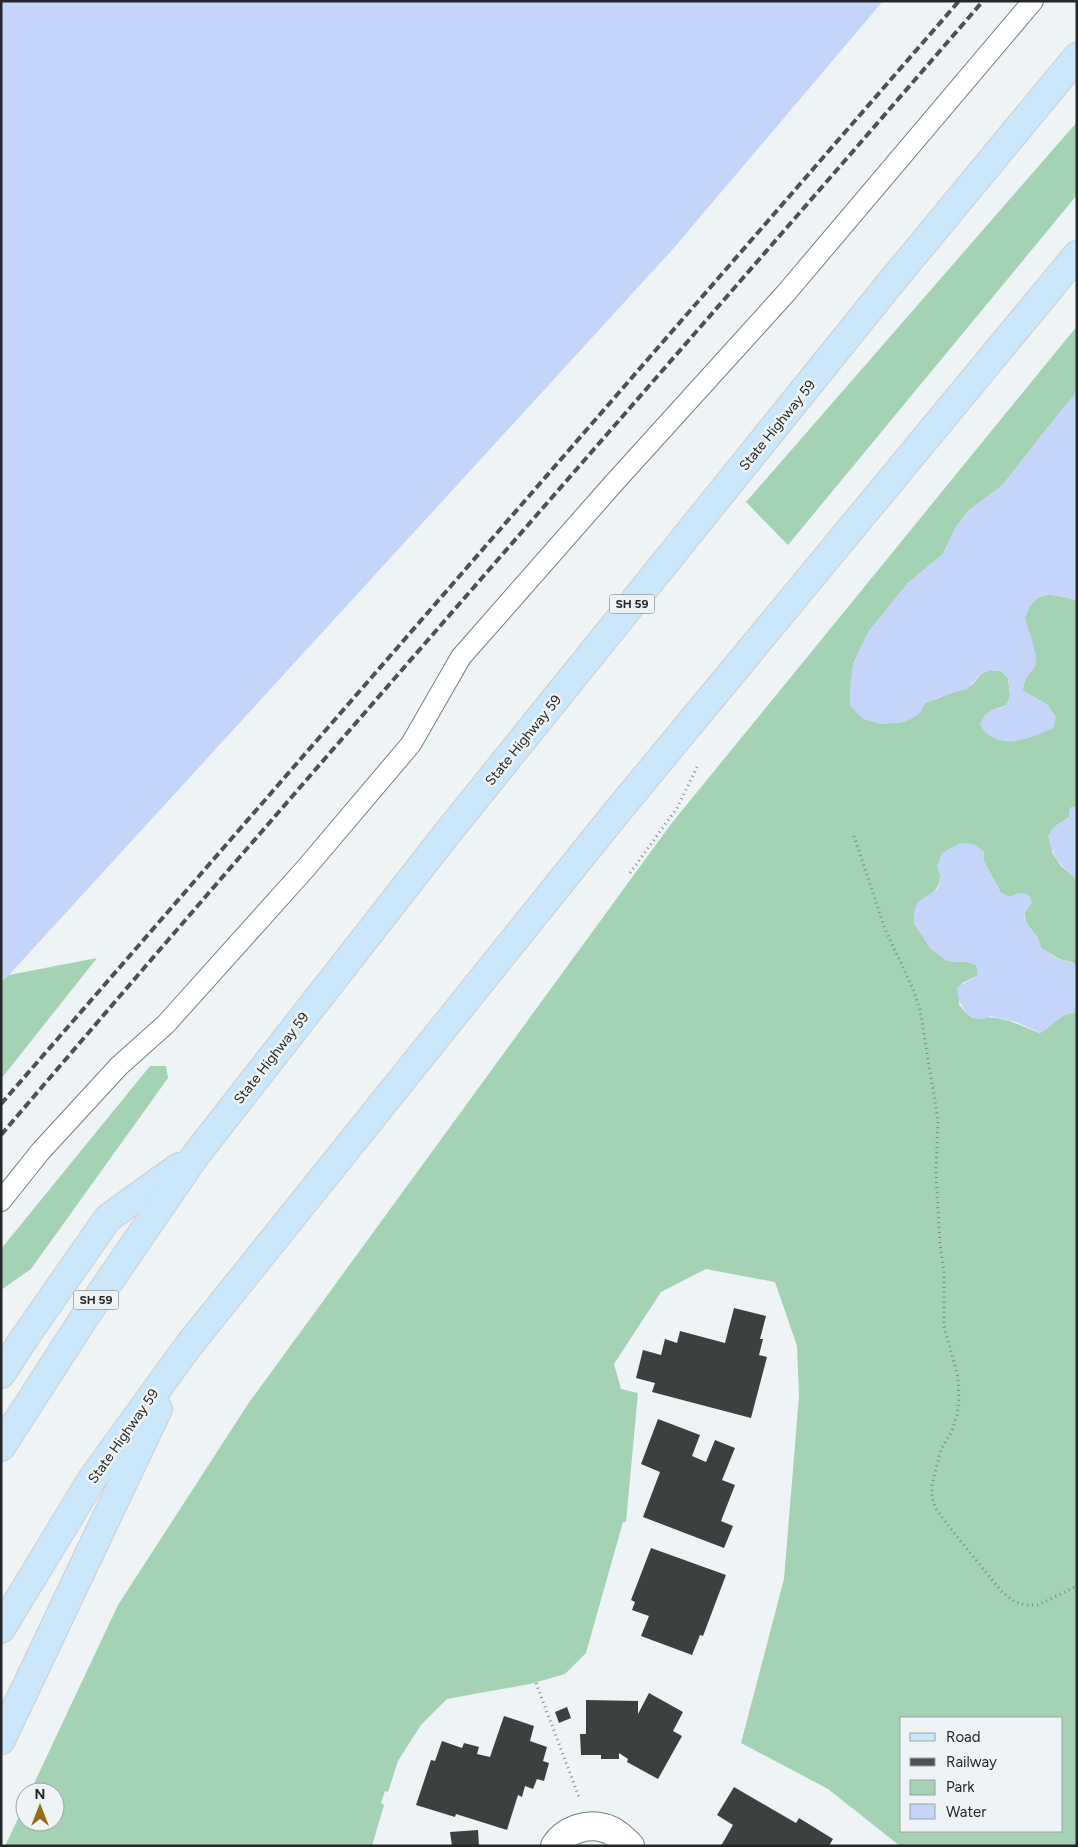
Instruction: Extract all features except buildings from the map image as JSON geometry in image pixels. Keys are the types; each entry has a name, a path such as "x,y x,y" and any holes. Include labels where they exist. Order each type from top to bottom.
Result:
{"main road":[{"name":"State Highway 59","path":"1,1447 86,1314 195,1156 445,836 881,295 1077,57"},
{"name":"State Highway 59","path":"1,1629 92,1479 189,1345 616,813 1077,255"},
{"path":"1,1374 108,1218 195,1156"},
{"path":"1,1740 189,1345"}],"street":[{"path":"555,1846 560,1838 575,1830 590,1826 606,1828 630,1846"}],"lane":[{"path":"1,1201 40,1152 119,1066 166,1024 312,860 411,744 461,657 613,484 786,292 1033,1"}],"path":[{"path":"630,873 677,808 700,759"},
{"path":"854,836 877,906 913,989 920,1010 938,1120 936,1183 938,1227 944,1272 944,1326 958,1378 960,1399 952,1431 941,1449 932,1485 932,1498 936,1508 950,1528 1002,1592 1015,1602 1025,1606 1038,1606 1077,1586"},
{"path":"536,1683 590,1826"}],"green space":[{"path":"1077,122 1077,195 788,545 746,502"},
{"path":"1077,326 1077,392 1002,486 968,511 956,527 943,554 908,583 869,631 853,664 881,724 901,722 912,718 921,710 925,703 972,685 981,674 990,670 1001,671 1008,678 1010,695 1007,705 990,711 1048,705 1023,691 1028,672 1029,658 1025,617 1031,604 1042,596 1053,595 1077,600 1077,806 1070,808 1069,817 1053,828 1052,852 1061,866 1077,879 1077,967 1072,962 1059,959 1041,948 1037,937 1027,924 1019,893 1010,897 1001,893 983,860 984,852 941,873 941,879 936,889 914,912 914,923 931,949 948,961 967,962 976,965 977,976 962,983 959,1004 973,1018 1000,1019 1040,1033 1060,1017 1077,1012 1077,1846 900,1846 828,1789 741,1743 784,1579 799,1396 797,1346 775,1282 706,1269 661,1292 614,1364 621,1389 638,1393 626,1522 623,1522 586,1653 565,1674 530,1684 447,1699 421,1725 398,1761 388,1792 385,1791 381,1803 384,1805 372,1846 5,1846 15,1825 15,1832 65,1832 65,1782 35,1782 118,1605 248,1404 671,824"},
{"path":"97,958 1,1079 1,981 9,975"},
{"path":"150,1066 166,1066 168,1078 31,1269 1,1290 1,1249"}],"water":[{"path":"1,1 883,1 673,249 9,975 1,981"},
{"path":"1077,392 1077,600 1053,595 1042,596 1031,604 1025,617 1034,647 1036,663 1026,678 1023,691 1048,705 1056,717 1053,728 1034,736 1014,741 996,739 987,734 980,725 982,720 990,711 1007,705 1010,695 1008,678 1001,671 990,670 981,674 967,689 925,703 920,713 905,722 881,724 863,719 850,706 850,688 853,664 869,631 908,583 943,554 956,527 968,511 1002,486"},
{"path":"1077,806 1077,879 1058,860 1052,850 1048,836 1053,828 1069,817 1070,808"},
{"path":"960,843 974,844 984,852 983,860 1001,893 1010,897 1019,893 1028,894 1032,902 1024,915 1041,948 1058,959 1072,962 1077,967 1077,1012 1060,1017 1040,1033 1016,1022 990,1016 977,1019 966,1012 959,1000 957,987 977,976 976,965 967,962 948,961 931,949 914,923 914,912 918,902 937,889 941,879 937,866 942,853"}],"railway":[{"path":"1,1104 959,1"},
{"path":"1,1135 983,1"}]}
